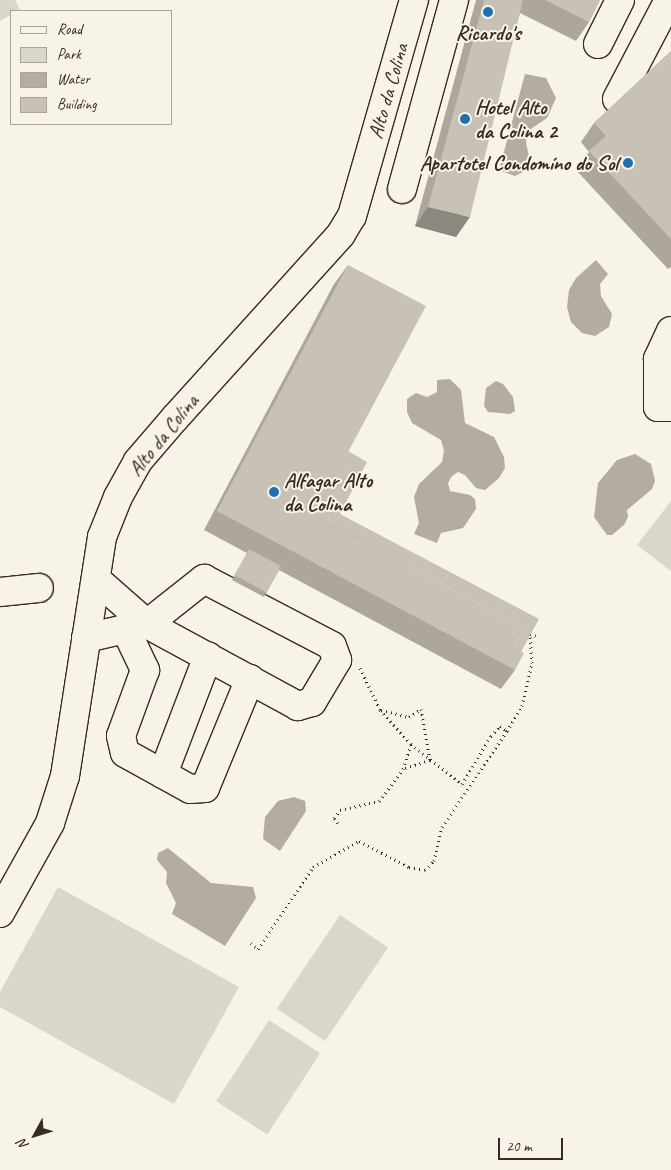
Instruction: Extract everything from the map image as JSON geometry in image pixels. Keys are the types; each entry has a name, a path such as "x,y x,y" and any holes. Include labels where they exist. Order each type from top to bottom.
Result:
{"street":[{"name":"Alto da Colina","path":"0,913 50,823 65,776 86,638 98,580 102,537 118,497 138,461 341,234 352,216 414,0"},
{"path":"402,189 454,0"},
{"path":"598,44 620,0"},
{"path":"617,99 669,0"},
{"path":"671,332 658,360 658,407 671,407"},
{"path":"86,638 136,626 204,579 332,646 337,660 312,702 298,706 208,656 136,626 98,580"},
{"path":"0,592 39,588"},
{"path":"136,626 145,670 121,736 125,753 190,789 205,788 250,680"},
{"path":"163,774 208,656"}],"path":[{"path":"252,942 258,949 313,867 359,841 409,867 425,870 434,861 442,828 522,706 532,663 530,634 536,636"},
{"path":"358,665 380,710 411,744 462,784 500,726 507,731"},
{"path":"380,710 409,717 421,709 430,760"},
{"path":"338,823 334,818 340,810 379,800 403,769 411,744"},
{"path":"403,769 430,760"}],"green space":[{"path":"0,0 15,0 20,10 10,10 10,16 0,21"},
{"path":"671,501 671,571 637,545"},
{"path":"58,887 239,987 174,1104 0,1007 0,992"},
{"path":"340,915 388,947 325,1041 277,1009"},
{"path":"269,1020 320,1053 267,1135 216,1101"}],"water":[{"path":"525,74 546,78 556,98 547,118 528,131 526,143 530,161 525,171 515,176 499,170"},
{"path":"596,260 608,274 600,284 601,296 612,314 609,327 595,336 582,333 571,322 567,307 569,290 576,278"},
{"path":"450,379 461,390 465,423 494,437 504,457 505,468 499,478 485,490 476,488 465,475 458,472 452,476 448,483 450,491 470,495 475,499 476,509 463,528 441,533 437,543 414,534 419,523 414,497 419,484 442,462 444,450 441,440 412,423 407,412 407,399 416,393 427,397 437,392 437,380"},
{"path":"496,381 503,384 513,397 515,411 510,414 488,412 484,406 486,388"},
{"path":"635,454 651,464 655,481 652,489 627,510 628,517 624,525 612,535 607,535 594,517 598,483 617,460"},
{"path":"294,797 305,801 306,811 280,851 263,839 265,817 278,801"},
{"path":"168,848 211,883 253,887 256,898 225,946 172,914 176,903 166,883 167,872 157,860 158,853"}],"building":[{"name":"Hotel Alto da Colina 2","path":"484,0 523,0 470,217 428,207"},
{"path":"545,0 600,0 589,22"},
{"name":"Apartotel Condomíno do Sol","path":"671,51 671,239 589,151 606,136 594,123"},
{"name":"Alfagar Alto da Colina","path":"348,265 426,306 314,516 524,628 514,648 524,653 515,670 217,511"},
{"path":"348,451 367,462 340,514 539,619 521,652 514,648 524,628 314,516"},
{"path":"249,549 281,566 267,592 235,575"}],"place":[{"name":"Ricardo's","path":"488,12"},
{"name":"Hotel Alto da Colina 2","path":"465,119"},
{"name":"Apartotel Condomíno do Sol","path":"628,163"},
{"name":"Alfagar Alto da Colina","path":"274,492"}]}
